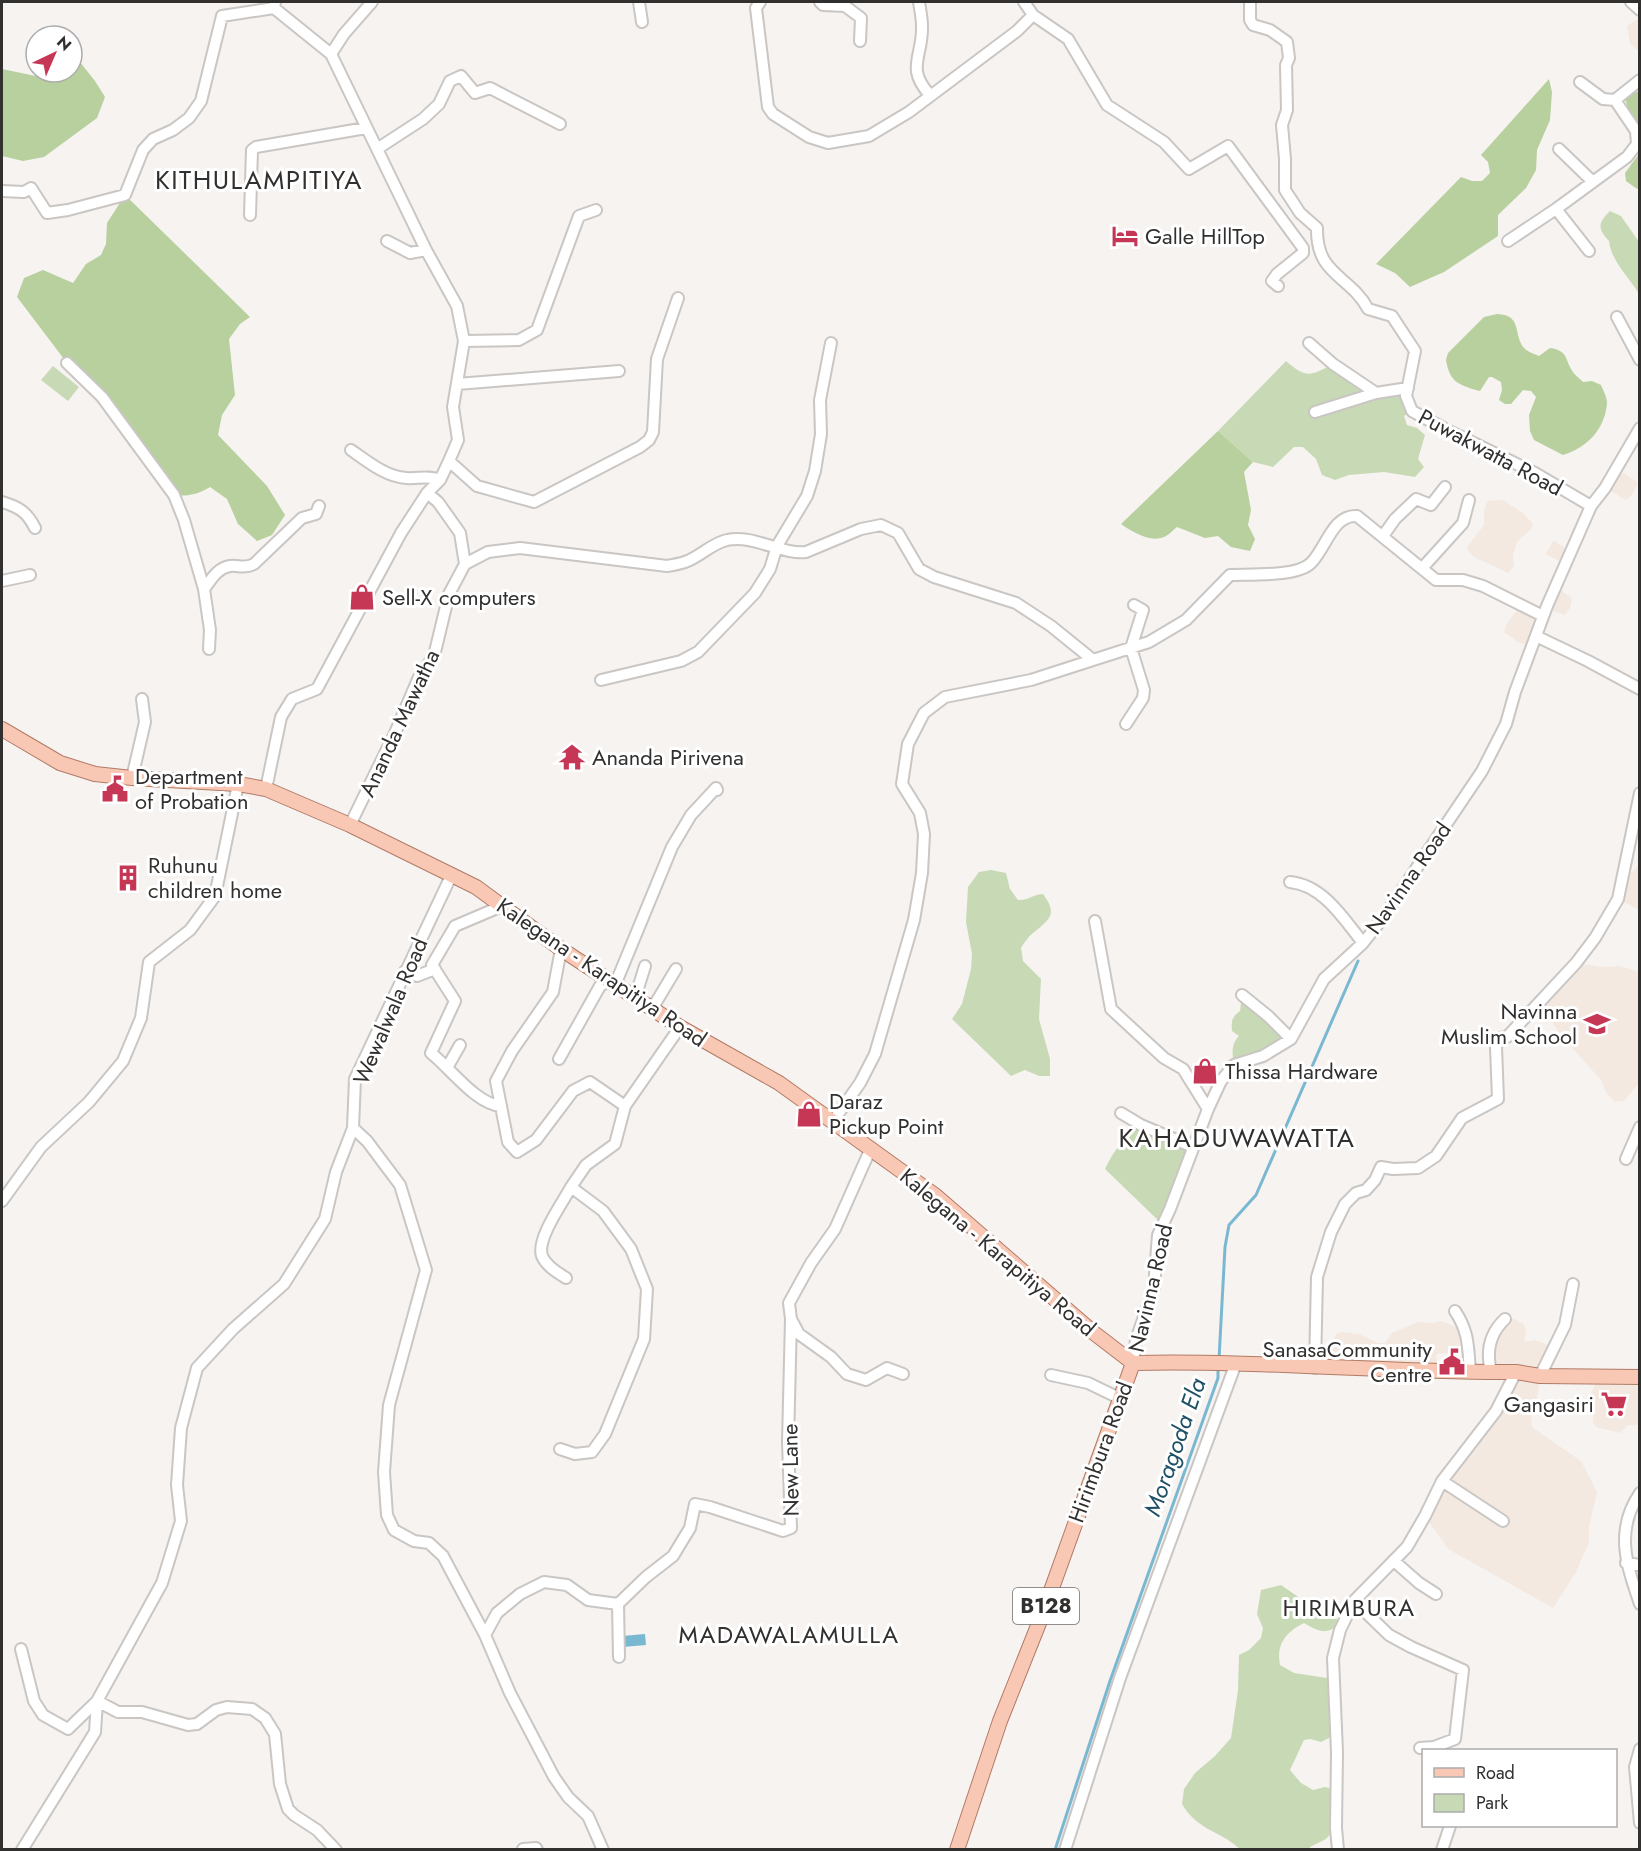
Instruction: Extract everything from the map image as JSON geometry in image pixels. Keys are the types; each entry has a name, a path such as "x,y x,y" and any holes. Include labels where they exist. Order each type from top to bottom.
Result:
{"main road":[{"name":"Kalegana - Karapitiya Road","path":"2,729 60,763 95,774 238,784 266,789 350,825 476,887 612,983 680,1027 779,1083 871,1148 936,1196 1094,1333 1133,1363"},
{"name":"Hirimbura Road","path":"957,1850 1000,1721 1043,1613 1133,1363 1208,1361 1315,1368 1640,1377"}],"street":[{"path":"331,54 344,34 372,2"},
{"path":"639,2 642,22"},
{"path":"760,2 756,8 768,106 773,114 809,137 828,143 869,136 909,112 1017,32 1033,15"},
{"path":"820,2 824,5 845,6 861,18 860,41"},
{"path":"919,2 922,26 916,70 919,82 930,95"},
{"path":"1024,2 1033,15 1068,39 1107,105 1164,142 1189,169 1228,146 1303,248"},
{"name":"Puwakwatta Road","path":"1250,2 1250,20 1253,25 1270,30 1287,42 1289,58 1286,65 1287,110 1282,125 1285,190 1300,213 1317,228 1317,244 1328,268 1363,299 1368,309 1392,316 1415,351 1406,396 1412,411 1535,473 1591,506"},
{"path":"1631,2 1640,10"},
{"path":"2,191 24,192 31,188 47,213 125,195 143,150 153,139 173,130 189,118 201,101 222,16 275,5 331,54 426,250 457,306 464,341 453,407 458,440 440,480 427,493 401,533 317,689 292,699 281,717 266,789"},
{"path":"377,149 423,120 439,104 450,81 461,76 476,93 490,88 560,124"},
{"path":"1580,82 1603,99 1615,100 1640,80"},
{"path":"1509,242 1627,157 1637,144 1636,131 1615,100"},
{"path":"250,215 252,150 256,147 366,128"},
{"path":"1559,149 1593,182"},
{"path":"1556,209 1589,251"},
{"path":"464,341 519,340 537,330 579,216 596,210"},
{"path":"387,240 410,253 426,250"},
{"path":"1303,248 1317,244"},
{"path":"1278,286 1272,281 1302,253 1303,248"},
{"path":"449,461 477,486 534,502 640,447 649,440 653,432 657,359 678,298"},
{"path":"1617,317 1640,360"},
{"path":"601,680 681,661 698,652 755,592 770,569 777,546 807,496 815,471 821,434 820,400 831,343"},
{"path":"1309,343 1333,364 1376,393"},
{"path":"67,363 102,397 174,495 184,520 204,589 210,630 209,649"},
{"path":"457,384 619,371"},
{"path":"1315,412 1376,393 1407,388"},
{"name":"Navinna Road","path":"1133,1363 1136,1340 1154,1288 1158,1235 1221,1081 1234,1065 1263,1056 1291,1039 1324,979 1363,943 1383,918 1495,748 1506,724 1515,692 1543,616 1591,506 1605,488 1640,428"},
{"path":"351,450 374,467 405,478 432,476 440,480"},
{"path":"1383,536 1395,519 1416,499 1431,505 1445,488"},
{"path":"427,493 438,502 460,533 465,564 488,552 520,548 667,566 686,562 727,540 745,540 777,546 797,553 806,552 861,529 880,525 898,533 919,569 934,577 1016,603 1052,626 1092,660"},
{"path":"1424,570 1425,565 1463,523 1469,500"},
{"path":"2,502 19,507 29,516 35,528"},
{"path":"204,589 217,572 230,566 247,568 254,564 302,518 316,514 319,506"},
{"path":"833,1122 860,1083 875,1054 914,920 922,873 924,834 920,813 902,784 908,744 924,713 945,697 1031,680 1149,642 1186,620 1230,575 1300,570 1311,563 1341,520 1350,516 1357,516 1436,580 1463,580 1483,586 1543,616"},
{"name":"Ananda Mawatha","path":"350,825 396,733 419,677 434,657 448,594 465,564"},
{"path":"2,581 30,574"},
{"path":"1126,724 1143,698 1144,690 1131,648 1143,610 1134,605"},
{"path":"1535,638 1540,638 1588,661 1640,689"},
{"path":"132,778 145,722 142,699"},
{"path":"2,1201 41,1147 89,1102 123,1061 141,1018 149,963 190,930 215,896 238,784"},
{"path":"559,1059 600,986 612,983 672,847 691,815 716,788 717,790"},
{"path":"1315,1368 1317,1277 1331,1232 1345,1204 1356,1193 1366,1190 1375,1180 1381,1167 1418,1168 1436,1156 1462,1118 1498,1099 1496,1047 1499,1038 1507,1037 1540,1004 1595,938 1620,893 1639,797"},
{"name":"Wewalwala Road","path":"22,1850 95,1732 97,1701 162,1583 181,1521 177,1485 181,1428 197,1368 233,1329 284,1284 325,1219 336,1172 353,1128 355,1079 452,874"},
{"path":"1290,882 1309,886 1327,900 1363,943"},
{"path":"501,1106 492,1106 472,1092 448,1066 431,1053 455,1001 432,965 455,926 502,906"},
{"path":"1095,921 1111,1009 1164,1058 1183,1069 1208,1109"},
{"path":"561,949 553,992 512,1051 496,1081 508,1142 517,1152 536,1140 573,1091 590,1082 625,1106"},
{"path":"635,998 645,966"},
{"path":"405,971 417,976 435,969"},
{"path":"652,1009 676,969"},
{"path":"1242,995 1291,1039"},
{"path":"566,1278 553,1270 542,1256 541,1241 586,1165 615,1144 625,1106 680,1027"},
{"path":"448,1066 460,1045"},
{"path":"1121,1113 1141,1125 1193,1147"},
{"path":"1626,1159 1640,1126"},
{"path":"353,1128 400,1185 426,1270 389,1405 384,1472 387,1515 394,1530 414,1541 429,1543 443,1556 554,1777 568,1797 588,1816 603,1850"},
{"name":"New Lane","path":"618,1605 645,1577 673,1556 690,1528 695,1504 783,1531 791,1528 788,1442 791,1319 789,1303 811,1263 835,1228 871,1148"},
{"path":"560,1449 575,1454 592,1452 605,1434 644,1339 647,1289 631,1249 610,1220 603,1211 571,1187"},
{"path":"1540,1376 1565,1325 1573,1284"},
{"path":"1455,1311 1462,1321 1468,1341 1470,1371"},
{"path":"791,1319 799,1334 831,1357 847,1374 866,1380 887,1368 903,1374"},
{"path":"1491,1372 1487,1356 1492,1338 1505,1319"},
{"path":"1065,1850 1120,1678 1232,1363"},
{"path":"1338,1850 1333,1658 1341,1630 1354,1601 1407,1547 1442,1480 1496,1411 1516,1372"},
{"path":"1051,1375 1088,1383 1119,1398"},
{"path":"1442,1480 1503,1521"},
{"path":"1640,1494 1633,1503 1624,1532 1626,1563 1640,1604"},
{"path":"1394,1561 1419,1583 1436,1594"},
{"path":"1626,1563 1640,1565"},
{"path":"484,1635 497,1613 519,1594 544,1582 567,1585 588,1600 618,1605 620,1657"},
{"path":"1354,1601 1389,1635 1463,1670 1455,1739 1434,1747 1420,1748"},
{"path":"21,1649 34,1701 43,1715 68,1729 97,1701 118,1712 142,1712 188,1725 197,1724 216,1710 227,1707 252,1709 265,1718 275,1734 280,1784 288,1809 317,1830 336,1850"},
{"path":"1640,1749 1635,1767 1638,1778 1640,1823"},
{"path":"1442,1850 1450,1827"},
{"path":"523,1849 536,1848 537,1850"}],"shaded area":[{"path":"1639,18 1639,49 1637,50 1630,43 1627,26"},
{"path":"1615,471 1626,474 1638,483 1632,495 1626,500 1605,488"},
{"path":"1503,500 1523,513 1533,524 1532,528 1517,542 1513,555 1514,566 1508,573 1474,557 1467,547 1484,525 1484,513 1488,501"},
{"path":"1553,541 1566,549 1566,564 1547,555"},
{"path":"1553,590 1562,591 1572,598 1570,608 1565,615 1547,606"},
{"path":"1521,604 1543,616 1532,647 1516,641 1504,632 1506,625"},
{"path":"1637,867 1639,869 1639,910 1618,899 1624,873 1632,872"},
{"name":"Navinna Muslim School","path":"1576,963 1603,967 1620,966 1639,972 1639,1083 1624,1101 1615,1102 1607,1094 1601,1080 1562,1037 1540,1004"},
{"path":"1513,1318 1524,1324 1526,1333 1524,1342 1534,1340 1554,1347 1540,1376 1536,1406 1531,1416 1532,1427 1581,1461 1597,1492 1589,1527 1589,1542 1576,1572 1553,1608 1448,1549 1425,1516 1516,1372 1491,1372 1487,1356 1505,1319"},
{"path":"1442,1321 1466,1331 1469,1351 1436,1354 1437,1365 1334,1367 1329,1350 1336,1334 1341,1332 1359,1334 1378,1343 1385,1343 1392,1333 1418,1322"},
{"path":"1600,1376 1639,1377 1639,1425 1628,1425 1620,1433 1596,1427 1593,1422 1593,1401 1589,1397"}],"green space":[{"path":"84,67 105,97 97,118 44,157 23,161 2,156 2,69 24,74 24,84 84,84"},
{"path":"1549,79 1552,92 1550,120 1537,150 1536,170 1526,188 1498,215 1498,236 1444,272 1410,287 1395,273 1376,264 1461,177 1472,181 1482,181 1490,173 1488,162 1481,155"},
{"path":"1632,92 1639,92 1639,128 1630,114 1625,99"},
{"path":"1639,154 1639,187 1637,189 1626,181 1625,173"},
{"path":"125,195 250,317 240,324 229,339 235,395 222,415 218,435 267,486 285,515 272,535 257,541 238,524 227,499 210,487 184,496 174,495 141,450 67,363 17,297 24,278 43,270 73,283 86,264 101,255 106,244 107,223"},
{"path":"1610,211 1621,216 1639,242 1639,294 1617,262 1609,241 1602,233 1601,222"},
{"path":"1497,314 1511,318 1521,344 1526,350 1539,356 1550,348 1556,349 1563,353 1573,372 1583,382 1592,381 1601,385 1607,403 1603,421 1599,429 1580,448 1563,455 1534,440 1530,431 1529,415 1536,397 1531,391 1523,390 1511,404 1505,404 1499,400 1502,390 1501,382 1492,377 1489,377 1480,391 1461,385 1450,374 1446,360 1448,353 1484,317"},
{"path":"1286,361 1299,371 1309,374 1333,364 1376,393 1407,388 1412,411 1404,416 1407,425 1417,428 1425,435 1418,459 1424,467 1415,477 1384,472 1349,475 1335,480 1322,475 1316,459 1303,447 1294,447 1273,467 1253,462 1218,431"},
{"path":"53,366 79,387 68,401 41,380"},
{"path":"1218,431 1253,462 1244,472 1251,510 1248,525 1255,539 1250,551 1231,547 1218,536 1205,538 1177,527 1166,536 1154,539 1142,536 1121,524"},
{"path":"991,870 1006,873 1010,889 1018,900 1043,894 1050,907 1048,920 1029,936 1021,948 1023,961 1041,979 1039,1019 1050,1059 1050,1076 1039,1076 1025,1070 1011,1076 952,1019 962,1004 971,969 972,954 966,922 968,887 979,872"},
{"path":"1242,995 1291,1039 1234,1065 1233,1049 1239,1036 1232,1031 1232,1022 1240,1011"},
{"path":"1141,1125 1193,1147 1163,1225 1105,1169 1120,1144"},
{"path":"1281,1585 1307,1603 1337,1619 1338,1626 1325,1631 1317,1630 1304,1623 1298,1627 1287,1635 1281,1645 1279,1658 1280,1665 1294,1673 1327,1678 1331,1682 1333,1736 1321,1742 1304,1740 1290,1770 1301,1783 1313,1790 1325,1787 1332,1789 1333,1831 1326,1839 1310,1849 1240,1849 1202,1825 1188,1813 1182,1804 1184,1789 1195,1773 1231,1738 1238,1690 1239,1655 1249,1650 1261,1638 1263,1628 1257,1614 1261,1590"}],"water":[{"path":"645,1634 646,1645 623,1647 622,1636"}],"waterway":[{"name":"Moragoda Ela","path":"1219,1359 1225,1247 1229,1225 1256,1195 1358,961"},
{"name":"Moragoda Ela","path":"1055,1850 1110,1681 1218,1378 1218,1366"}],"place":[{"name":"Galle HillTop","path":"1125,236"},
{"name":"Sell-X computers","path":"362,597"},
{"name":"Ananda Pirivena","path":"572,757"},
{"name":"Department of Probation","path":"115,789"},
{"name":"Ruhunu children home","path":"128,878"},
{"name":"Navinna Muslim School","path":"1597,1024"},
{"name":"Thissa Hardware","path":"1205,1071"},
{"name":"Daraz Pickup Point","path":"809,1114"},
{"name":"SanasaCommunity Centre","path":"1452,1362"},
{"name":"Gangasiri","path":"1614,1404"}],"district":[{"name":"KITHULAMPITIYA","path":"259,180"},
{"name":"KAHADUWAWATTA","path":"1237,1138"},
{"name":"HIRIMBURA","path":"1349,1608"},
{"name":"MADAWALAMULLA","path":"789,1635"}]}
